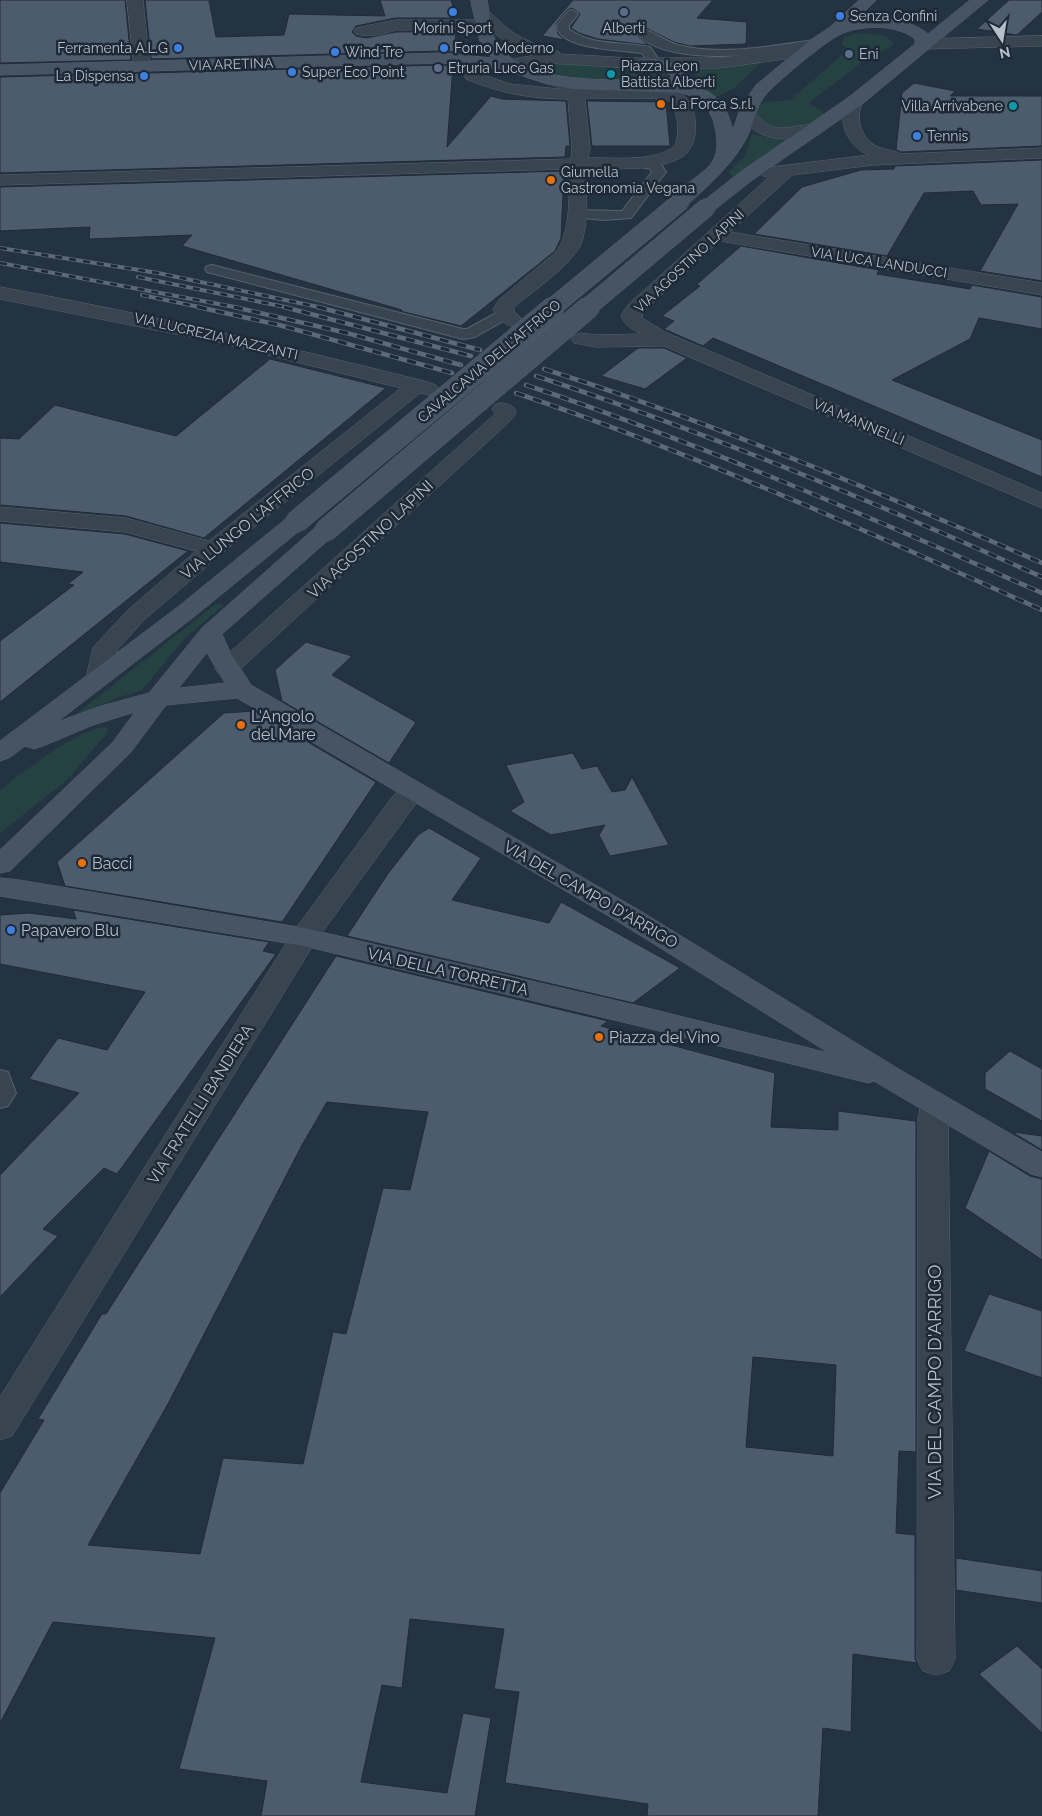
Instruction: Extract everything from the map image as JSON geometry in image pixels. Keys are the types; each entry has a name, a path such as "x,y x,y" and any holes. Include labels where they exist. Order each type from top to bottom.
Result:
{"street":[{"path":"135,0 142,66"},
{"path":"725,157 739,136 746,113 762,89 811,47 837,29 868,0"},
{"path":"745,177 855,102 923,44 954,22 980,0"},
{"path":"362,31 483,13"},
{"path":"483,13 494,27 522,45 566,58"},
{"path":"483,13 489,45 498,56 534,76 572,88 575,94 581,148 578,163 576,214 572,245 567,252 507,303 503,309 510,318"},
{"path":"837,29 861,23 891,24 917,33 922,38 923,44"},
{"path":"923,44 1042,41"},
{"path":"515,67 537,59 566,58 647,63 719,63 811,47"},
{"name":"VIA ARETINA","path":"0,70 442,58 483,61 515,67"},
{"path":"647,63 667,67 678,72 680,77 677,81 660,85"},
{"path":"0,180 639,162 674,154 685,145 687,137 685,118 682,106 677,98 660,93 575,94 521,91 472,76"},
{"path":"560,83 586,86 678,86 694,91 711,101 722,117 726,140 725,157"},
{"path":"855,102 850,110 850,118 860,141 871,150 906,158"},
{"path":"746,113 754,124 772,133 788,134 814,130"},
{"path":"745,177 844,162 1042,153"},
{"name":"CAVALCAVIA DELL'AFFRICO","path":"296,522 682,201 712,173 725,157"},
{"name":"VIA AGOSTINO LAPINI","path":"676,344 640,327 633,321 631,315 636,308 788,169"},
{"name":"CAVALCAVIA DELL'AFFRICO","path":"0,865 122,747 210,633 233,610 325,530 745,177"},
{"name":"VIA LUCA LANDUCCI","path":"716,235 1042,289"},
{"name":"VIA LUCREZIA MAZZANTI","path":"0,293 117,313 265,347 423,387"},
{"path":"581,339 596,341 661,340 676,344"},
{"name":"VIA MANNELLI","path":"676,344 1042,501"},
{"name":"VIA LUNGO L'AFFRICO","path":"98,678 105,648 136,615 214,549 423,387"},
{"name":"VIA AGOSTINO LAPINI","path":"235,679 506,414 506,411 502,408"},
{"path":"0,514 126,525 214,549"},
{"name":"VIA LUNGO L'AFFRICO","path":"0,753 187,611 296,522"},
{"name":"VIA DEL CAMPO D'ARRIGO","path":"210,633 218,652 235,679 412,791 691,953 891,1078 1042,1166"},
{"path":"0,759 80,720 158,698 202,692 235,679"},
{"name":"VIA FRATELLI BANDIERA","path":"0,1426 304,937 399,806 412,791"},
{"name":"VIA DELLA TORRETTA","path":"0,887 304,937 891,1078"},
{"name":"VIA DEL CAMPO D'ARRIGO","path":"936,1104 933,1119 936,1659"}],"lane":[{"path":"572,14 563,25 563,30 569,35 597,44 646,50 651,57 647,63"},
{"path":"643,33 658,44 686,50 763,51 811,47"},
{"path":"576,214 626,215 659,172 655,166 639,162"},
{"path":"212,268 463,334 470,334 510,318"},
{"path":"0,1078 4,1093 0,1100"}],"green space":[{"path":"870,33 885,36 893,42 893,45 885,50 875,52 809,103 823,112 824,117 808,125 791,128 774,127 758,121 754,108 767,102 790,100 849,49 842,45 843,38 854,34"},
{"path":"555,62 584,66 644,68 668,75 657,82 583,82 542,72 540,67 547,63"},
{"path":"762,62 734,88 716,97 687,84 697,76 693,70 687,68"},
{"path":"752,134 787,140 733,177 728,172 745,156"},
{"path":"217,603 224,605 186,637 142,690 115,699 71,718"},
{"path":"102,727 108,728 107,733 67,780 0,833 0,790 63,745 89,731"}],"building":[{"path":"0,0 125,0 131,60 0,63"},
{"path":"145,0 209,0 216,37 284,35 289,14 385,16 380,0 451,0 457,18 395,18 356,26 352,32 356,36 366,38 396,32 456,31 454,52 151,59"},
{"path":"573,0 713,0 697,18 747,22 746,44 690,46 674,42 644,27 635,33 648,45 598,39 579,33 571,28 580,14 572,8 567,10 556,24 558,34 565,40 542,36"},
{"path":"1009,0 1042,0 1042,12 1017,35 977,29"},
{"path":"453,66 447,147 491,96 502,99 566,101 570,146 566,146 565,157 0,173 0,77"},
{"path":"914,83 955,91 950,96 1042,96 1042,146 901,152 896,150 902,93"},
{"path":"587,101 666,102 670,146 592,146"},
{"path":"1042,160 1042,281 980,271 1018,204 981,205 973,191 924,193 887,256 754,234 802,187 861,170 894,169 895,166"},
{"path":"564,171 561,238 555,251 461,326 400,311 402,310 182,246 192,235 89,239 90,227 0,231 0,187"},
{"path":"741,246 879,270 877,274 970,289 972,285 1042,297 1042,329 979,318 970,339 892,380 1042,440 1042,477 713,338 703,346 664,329 674,321 662,316 700,286 696,285"},
{"path":"638,348 664,348 687,358 645,389 601,376"},
{"path":"270,359 386,388 204,538 126,516 0,505 0,438 19,439 55,405 176,436"},
{"path":"0,523 125,534 188,551 0,702 0,641 74,585 68,584 83,572 0,562"},
{"path":"306,642 352,656 332,675 416,722 389,763 282,701 275,670"},
{"path":"255,711 376,782 282,922 65,886 57,862 224,713"},
{"path":"573,753 582,769 597,766 612,792 625,790 632,777 669,845 610,856 599,835 605,825 551,835 510,811 524,802 506,765"},
{"path":"429,828 481,858 452,900 549,923 561,902 680,968 633,1003 347,936 387,875 418,835"},
{"path":"73,910 269,942 263,951 276,954 117,1174 104,1168 43,1229 58,1236 0,1297 0,1175 79,1093 29,1079 58,1038 107,1050 145,992 0,964 0,915 29,913 76,919"},
{"path":"336,956 608,1021 601,1026 775,1073 771,1127 838,1130 838,1111 916,1121 916,1452 899,1451 896,1533 915,1535 915,1659 917,1663 853,1654 851,1732 823,1728 818,1816 647,1816 648,1804 505,1783 519,1692 494,1689 504,1629 410,1619 402,1688 382,1685 361,1782 447,1793 463,1713 491,1718 475,1816 261,1816 267,1781 179,1769 215,1638 53,1622 0,1723 0,1493 44,1420 38,1419 102,1314 106,1314","holes":["327,1102 428,1112 410,1190 383,1188 346,1334 333,1332 303,1464 223,1458 200,1554 88,1545 169,1402 302,1145","753,1357 836,1365 833,1456 746,1447"]},
{"path":"1010,1051 1042,1069 1042,1121 985,1089 985,1073"},
{"path":"1012,1132 1042,1136 1042,1150"},
{"path":"989,1151 1030,1176 1042,1179 1042,1260 965,1208"},
{"path":"989,1294 1042,1311 1042,1378 964,1351"},
{"path":"956,1558 1042,1571 1042,1603 956,1590"},
{"path":"1017,1646 1042,1669 1042,1733 979,1674"}],"railway":[{"path":"0,248 158,273 323,308"},
{"path":"0,263 240,308"},
{"path":"138,277 290,308"},
{"path":"142,295 204,308"},
{"path":"198,307 279,325 452,373"},
{"path":"234,307 347,333 461,365"},
{"path":"284,307 471,356"},
{"path":"318,307 480,350"},
{"path":"544,369 733,435 919,510 1042,563"},
{"path":"536,376 665,421 792,470 1042,577"},
{"path":"526,385 722,457 1042,593"},
{"path":"516,393 650,442 782,495 1042,610"}],"place":[{"name":"Morini Sport","path":"453,12"},
{"name":"Alberti","path":"624,12"},
{"name":"Senza Confini","path":"840,16"},
{"name":"Ferramenta A.L.G","path":"178,48"},
{"name":"Forno Moderno","path":"444,48"},
{"name":"Wind Tre","path":"335,52"},
{"name":"Eni","path":"849,54"},
{"name":"Etruria Luce Gas","path":"438,68"},
{"name":"Super Eco Point","path":"292,72"},
{"name":"Piazza Leon Battista Alberti","path":"611,74"},
{"name":"La Dispensa","path":"144,76"},
{"name":"La Forca S.r.l.","path":"661,104"},
{"name":"Villa Arrivabene","path":"1013,106"},
{"name":"Tennis","path":"917,136"},
{"name":"Giumella Gastronomia Vegana","path":"551,180"},
{"name":"L'Angolo del Mare","path":"241,725"},
{"name":"Bacci","path":"82,863"},
{"name":"Papavero Blu","path":"11,930"},
{"name":"Piazza del Vino","path":"599,1037"}]}
